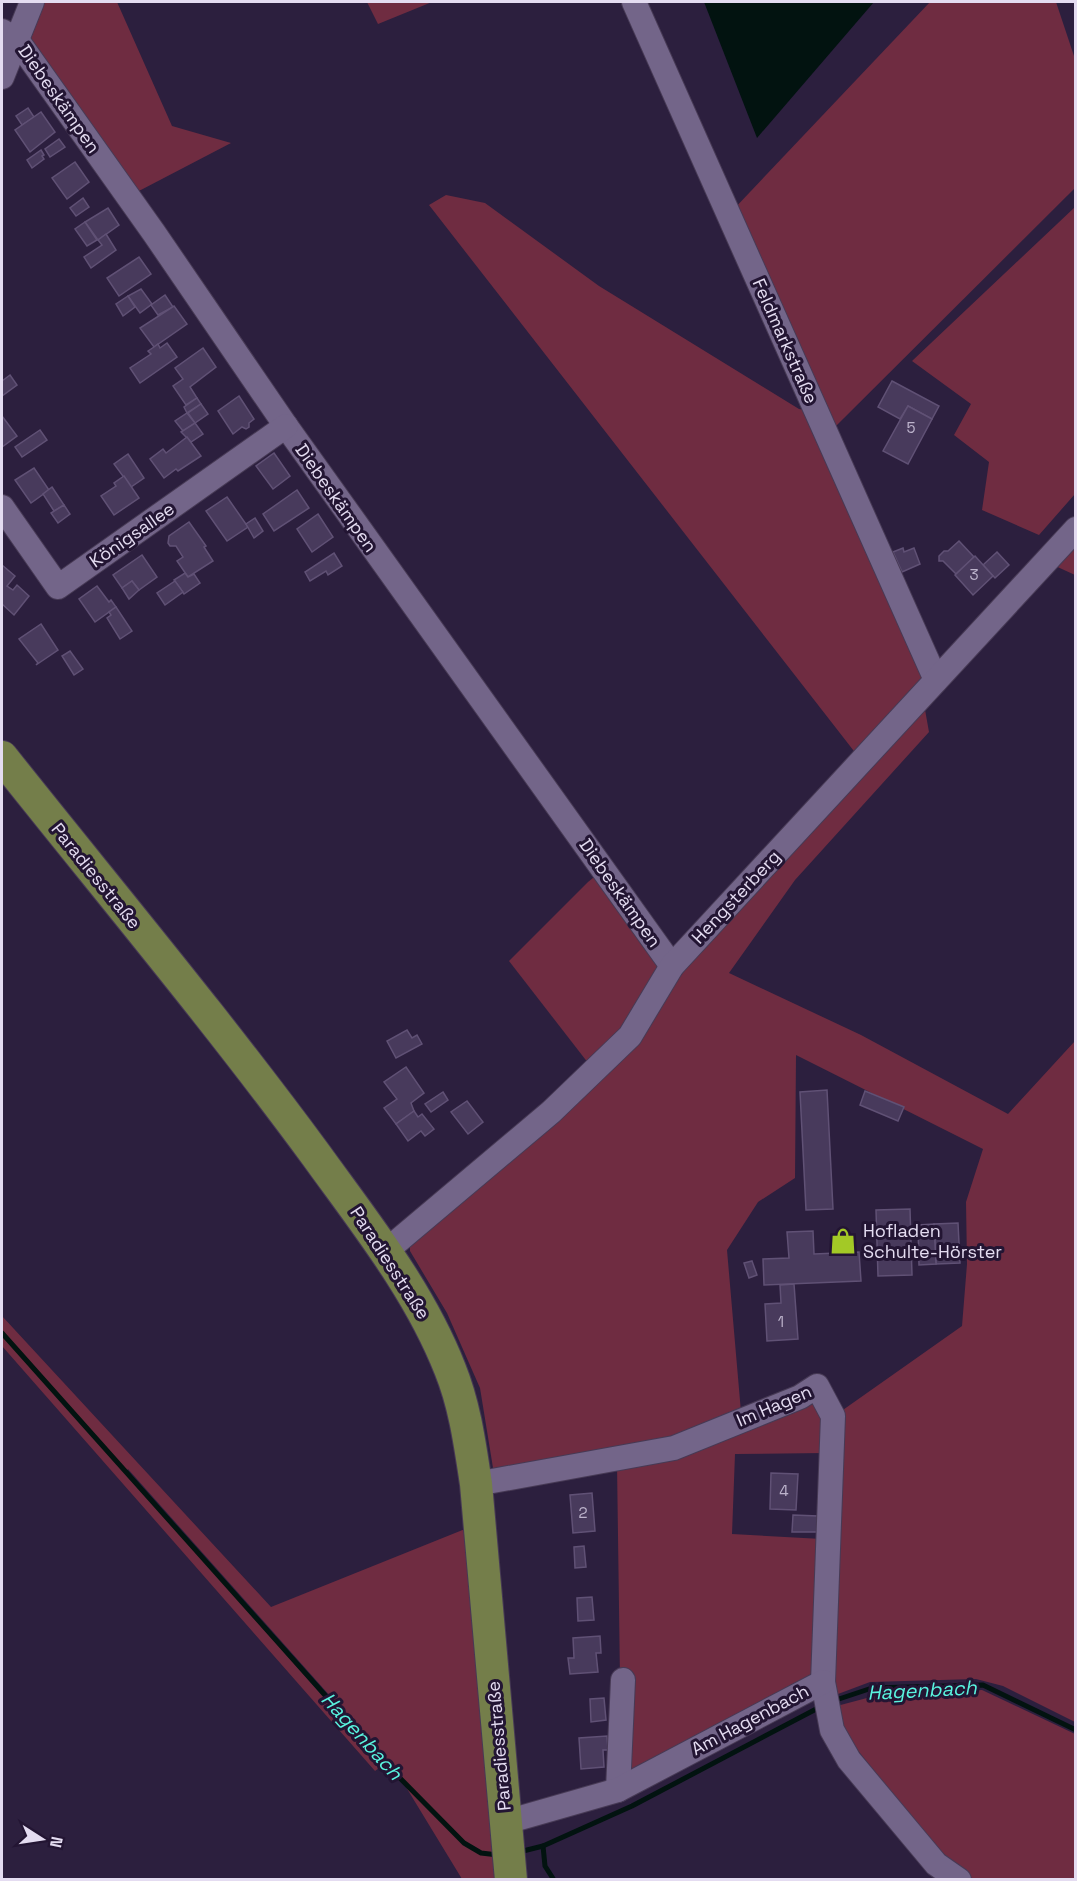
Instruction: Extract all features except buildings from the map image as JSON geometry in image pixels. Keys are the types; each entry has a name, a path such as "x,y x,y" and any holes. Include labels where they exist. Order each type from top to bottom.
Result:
{"main road":[{"name":"Paradiesstraße","path":"2,757 275,1100 386,1251 429,1323 451,1371 465,1419 476,1484 509,1852"}],"street":[{"path":"2,77 9,35 32,2"},
{"name":"Feldmarkstraße","path":"634,2 936,680"},
{"name":"Diebeskämpen","path":"9,35 154,233 286,426 672,966"},
{"name":"Königsallee","path":"2,507 58,587 286,426"},
{"name":"Hengsterberg","path":"386,1251 551,1112 630,1036 672,966 1076,529"},
{"name":"Im Hagen","path":"476,1484 674,1448 800,1397 817,1386 833,1416 823,1682"},
{"path":"618,1790 623,1680"},
{"name":"Am Hagenbach","path":"509,1852 618,1790 823,1682 832,1730 849,1760 936,1864 959,1880"}],"shaded area":[{"path":"41,2 117,2 172,126 231,143 137,192 27,36"},
{"path":"367,2 432,2 378,24"},
{"path":"704,2 874,2 757,138"},
{"path":"930,2 1056,2 1075,59 1075,188 834,428 732,211"},
{"path":"446,195 485,203 599,286 799,409 805,410 927,680 857,755 429,205"},
{"path":"1075,207 1075,494 1039,535 982,510 989,462 954,435 971,404 912,361"},
{"path":"1075,537 1075,575 1051,564"},
{"path":"924,704 929,732 795,880 729,973 861,1035 1008,1114 1075,1041 1075,1722 1003,1686 976,1679 870,1682 830,1697 840,1412 962,1326 967,1264 966,1202 983,1149 796,1055 795,1178 758,1202 727,1250 741,1412 677,1441 494,1474 480,1388 447,1313 410,1251 410,1240 554,1117 681,967"},
{"path":"599,873 668,966 592,1068 509,961"},
{"path":"2,1316 271,1607 470,1527 507,1879 462,1879 395,1769 128,1469 126,1472 383,1765 375,1771 2,1346"},
{"path":"810,1402 821,1411 824,1417 825,1453 735,1454 732,1534 822,1539 814,1677 635,1772 627,1770 620,1679 617,1464"},
{"path":"982,1690 1075,1734 1075,1879 975,1879 961,1874 938,1850 851,1742 833,1707 882,1694"}],"waterway":[{"name":"Hagenbach","path":"2,1333 391,1769 464,1843 481,1853 498,1855"},
{"name":"Hagenbach","path":"833,1701 872,1688 983,1685 1076,1730"},
{"name":"Hagenbach","path":"519,1852 543,1846 632,1806 820,1707"},
{"path":"543,1846 545,1866 554,1880"}],"place":[{"name":"Hofladen Schulte-Hörster","path":"843,1241"}]}
